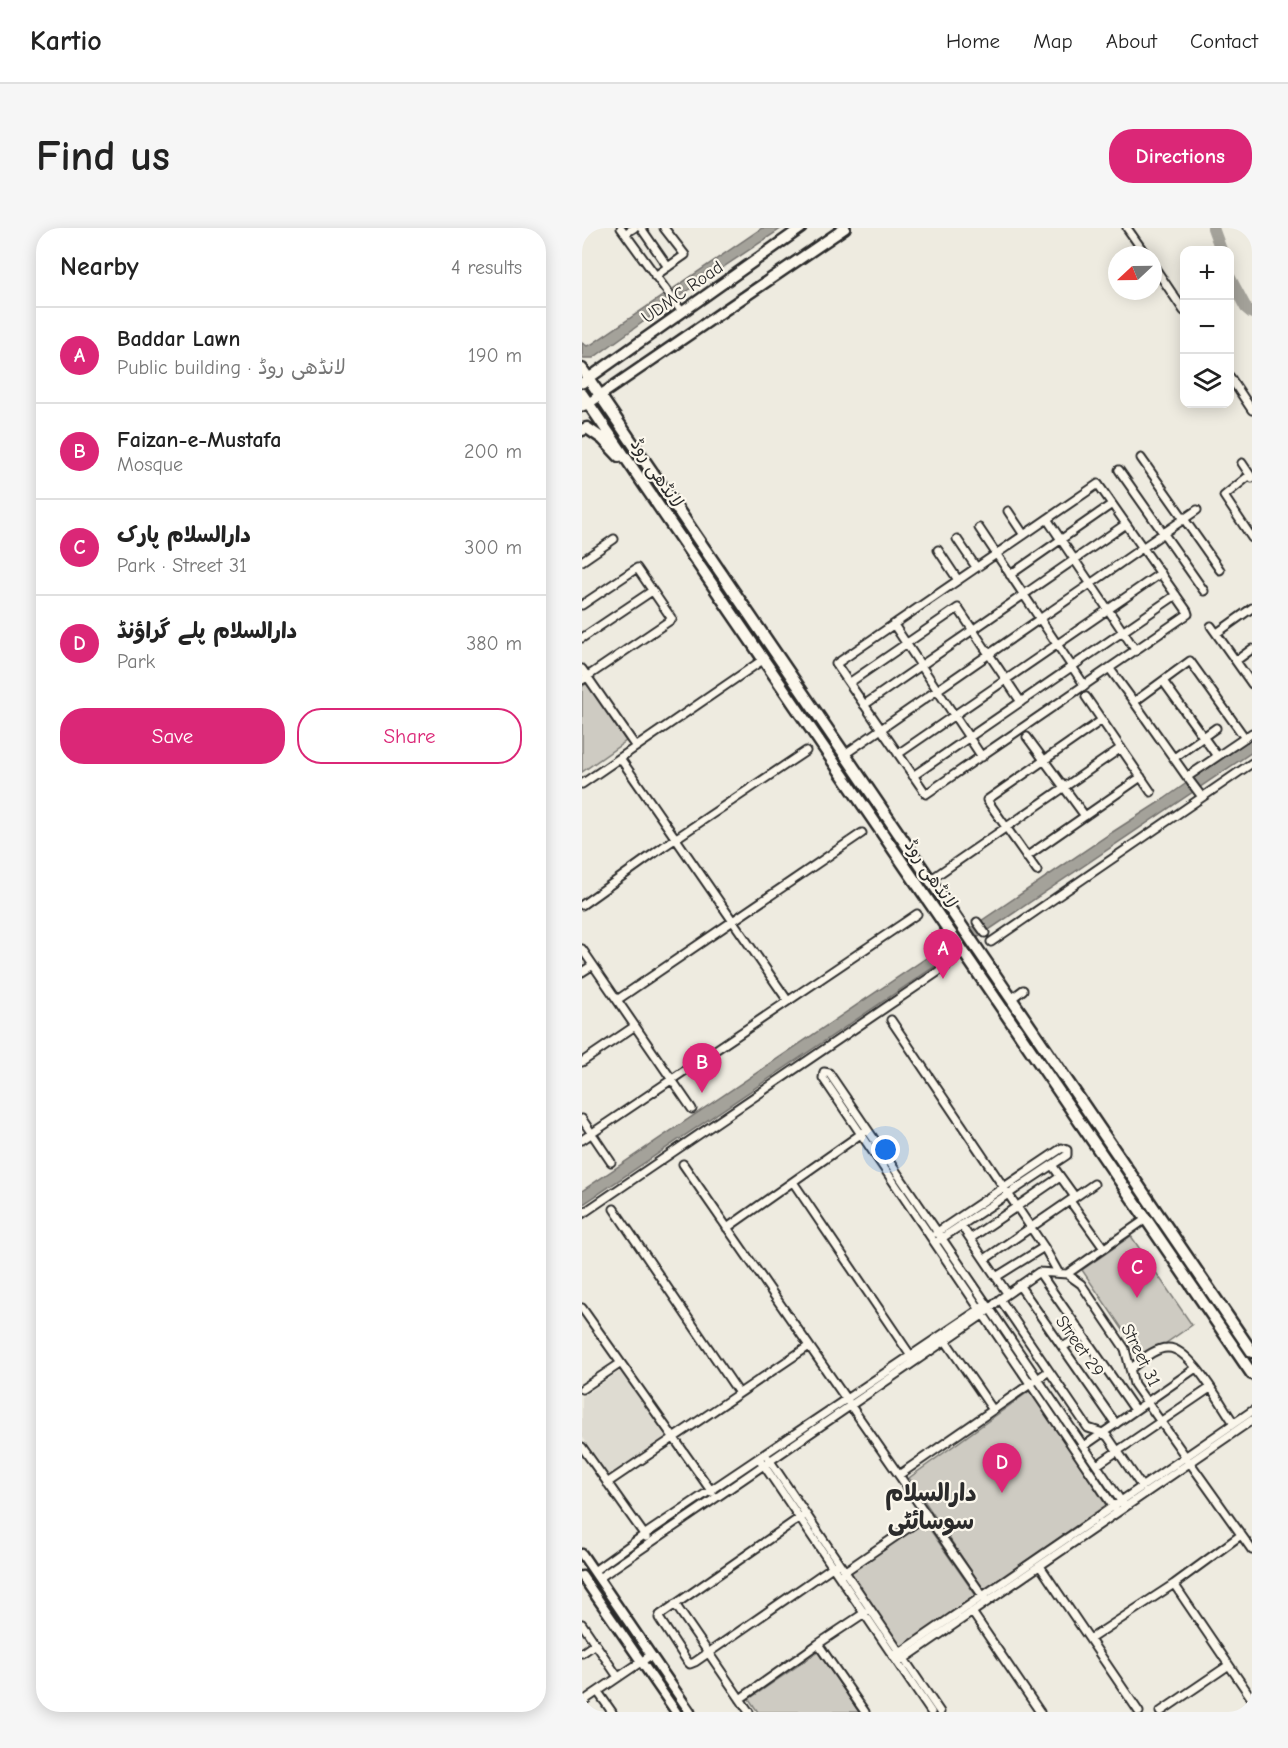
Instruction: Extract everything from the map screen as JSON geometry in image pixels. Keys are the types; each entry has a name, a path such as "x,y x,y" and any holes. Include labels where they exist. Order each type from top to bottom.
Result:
{"main road":[{"name":"UDMC Road","path":"584,377 679,308 801,228"},
{"path":"582,414 585,405 845,228"},
{"name":"لانڈھی روڈ","path":"584,377 612,411 1011,999"},
{"name":"لانڈھی روڈ","path":"582,394 585,405 600,420 652,495 1252,1374"},
{"path":"600,420 603,412 612,411"},
{"path":"582,430 587,428 603,439 652,495"},
{"path":"1011,999 1252,1352"}],"street":[{"path":"634,228 623,231 679,308"},
{"path":"642,228 668,267"},
{"path":"655,276 685,255 664,228"},
{"path":"1127,228 1140,246"},
{"path":"1162,278 1180,304"},
{"path":"1234,383 1252,410"},
{"path":"1142,458 1220,570"},
{"path":"1242,463 1251,476 1224,496 1252,538"},
{"path":"1119,470 1204,591"},
{"path":"1098,484 1188,614 926,794 836,664 1047,519 1098,484"},
{"path":"1010,575 1112,504"},
{"path":"845,754 1197,510"},
{"path":"1008,511 1024,535"},
{"path":"1047,519 1136,651"},
{"path":"864,705 1126,524"},
{"path":"979,528 1086,686"},
{"path":"582,561 614,539"},
{"path":"957,539 976,567"},
{"path":"938,550 958,580"},
{"path":"582,605 637,568 672,619 585,678"},
{"path":"898,754 1161,573"},
{"path":"582,638 652,591"},
{"path":"913,776 1176,595"},
{"path":"849,683 958,608 1021,702"},
{"path":"1217,633 1252,609"},
{"path":"894,625 982,757"},
{"path":"1211,626 1252,684"},
{"path":"1237,660 1252,649"},
{"path":"582,784 765,660"},
{"path":"1134,702 1191,662 1245,738"},
{"path":"582,669 585,678 636,747"},
{"path":"1110,669 1200,794"},
{"path":"1163,681 1218,756"},
{"path":"1086,697 1151,792"},
{"path":"1037,871 987,800 1102,720"},
{"path":"1174,759 1216,728"},
{"path":"1188,778 1252,733"},
{"path":"1027,737 1085,816"},
{"path":"930,880 1121,748"},
{"path":"582,905 676,838 806,751"},
{"path":"620,758 788,1001"},
{"path":"991,942 1200,794 1252,763"},
{"path":"1026,857 1141,777"},
{"path":"617,1000 862,833"},
{"path":"582,1140 917,914"},
{"path":"977,922 985,933"},
{"path":"582,1214 949,961 940,947"},
{"path":"582,949 692,1109"},
{"path":"582,972 593,965"},
{"path":"1011,999 1023,990"},
{"path":"891,1020 1031,1227 1058,1272"},
{"path":"582,1062 635,1026"},
{"path":"865,1132 823,1078 824,1072 829,1073 865,1132 937,1237 989,1306 1115,1509"},
{"path":"582,1119 611,1162"},
{"path":"727,1228 865,1132"},
{"path":"937,1237 961,1225 1006,1191 1062,1149 1065,1148 1067,1155 1006,1191 937,1237"},
{"path":"682,1164 985,1599"},
{"path":"1052,1165 1103,1248"},
{"path":"971,1238 1060,1177"},
{"path":"793,1182 913,1358"},
{"path":"985,1259 1094,1184"},
{"path":"614,1209 739,1394"},
{"path":"596,1575 644,1535 764,1459 1019,1285 1040,1272 1067,1274 1146,1219"},
{"path":"961,1225 1008,1293"},
{"path":"996,1276 1044,1247"},
{"path":"1040,1272 1135,1410"},
{"name":"Street 31","path":"1067,1274 1081,1284 1118,1337 1126,1353 1134,1384 1252,1550"},
{"name":"Street 29","path":"1019,1285 1116,1424"},
{"path":"913,1358 945,1341 989,1306"},
{"path":"989,1306 1049,1371 1088,1428 1103,1433 1142,1487"},
{"path":"582,1308 712,1493"},
{"path":"1063,1347 1083,1334"},
{"path":"945,1341 993,1410"},
{"path":"607,1483 809,1346"},
{"path":"1130,1369 1160,1349 1169,1347 1184,1354 1234,1423"},
{"path":"582,1389 621,1363"},
{"path":"1084,1446 1196,1368"},
{"path":"899,1475 1049,1371"},
{"path":"1035,1381 1084,1446 1123,1504"},
{"path":"1097,1465 1210,1389"},
{"path":"899,1658 1187,1460 1252,1411"},
{"path":"1123,1504 1142,1487 1252,1420"},
{"path":"582,1447 649,1542"},
{"path":"764,1459 899,1658 932,1712"},
{"path":"596,1575 649,1542 712,1493"},
{"path":"899,1658 972,1612 985,1599 1040,1566 1115,1509"},
{"path":"842,1574 927,1515"},
{"path":"802,1516 675,1604 659,1618 687,1661 692,1664 836,1565"},
{"path":"1090,1639 1174,1584 1241,1535"},
{"path":"582,1554 690,1712"},
{"path":"1040,1566 1139,1712"},
{"path":"582,1576 676,1712"},
{"path":"1174,1584 1252,1699"},
{"path":"675,1604 749,1712"},
{"path":"740,1699 867,1611"},
{"path":"972,1612 1040,1712"},
{"path":"582,1624 618,1677"},
{"path":"582,1653 595,1644"},
{"path":"818,1644 865,1712"},
{"path":"582,1702 651,1655"},
{"path":"899,1658 940,1712"},
{"path":"1160,1712 1229,1665"},
{"path":"598,1692 612,1712"}],"shaded area":[{"path":"762,228 782,228 668,304 593,358 582,358 582,343 587,346 592,344"},
{"path":"587,683 626,741 582,772 582,687"},
{"path":"1252,737 1252,752 582,1205 582,1191 1164,799"},
{"path":"1131,1236 1192,1325 1143,1359 1082,1270"},
{"path":"620,1371 668,1440 611,1478 582,1436 582,1397"},
{"path":"1031,1390 1106,1505 984,1590 909,1478"},
{"path":"924,1521 977,1597 900,1648 850,1572"},
{"path":"818,1652 859,1712 758,1712 749,1699"}],"waterway":[{"path":"1213,228 1220,246"},
{"path":"1234,286 1246,308 1252,313"}],"place":[{"name":"Baddar Lawn","path":"943,979"},
{"name":"Faizan-e-Mustafa","path":"702,1093"},
{"name":"دارالسلام پارک","path":"1137,1298"},
{"name":"دارالسلام پلے گراؤنڈ","path":"1002,1493"}],"district":[{"name":"دارالسلام سوسائٹی","path":"931,1507"}]}
